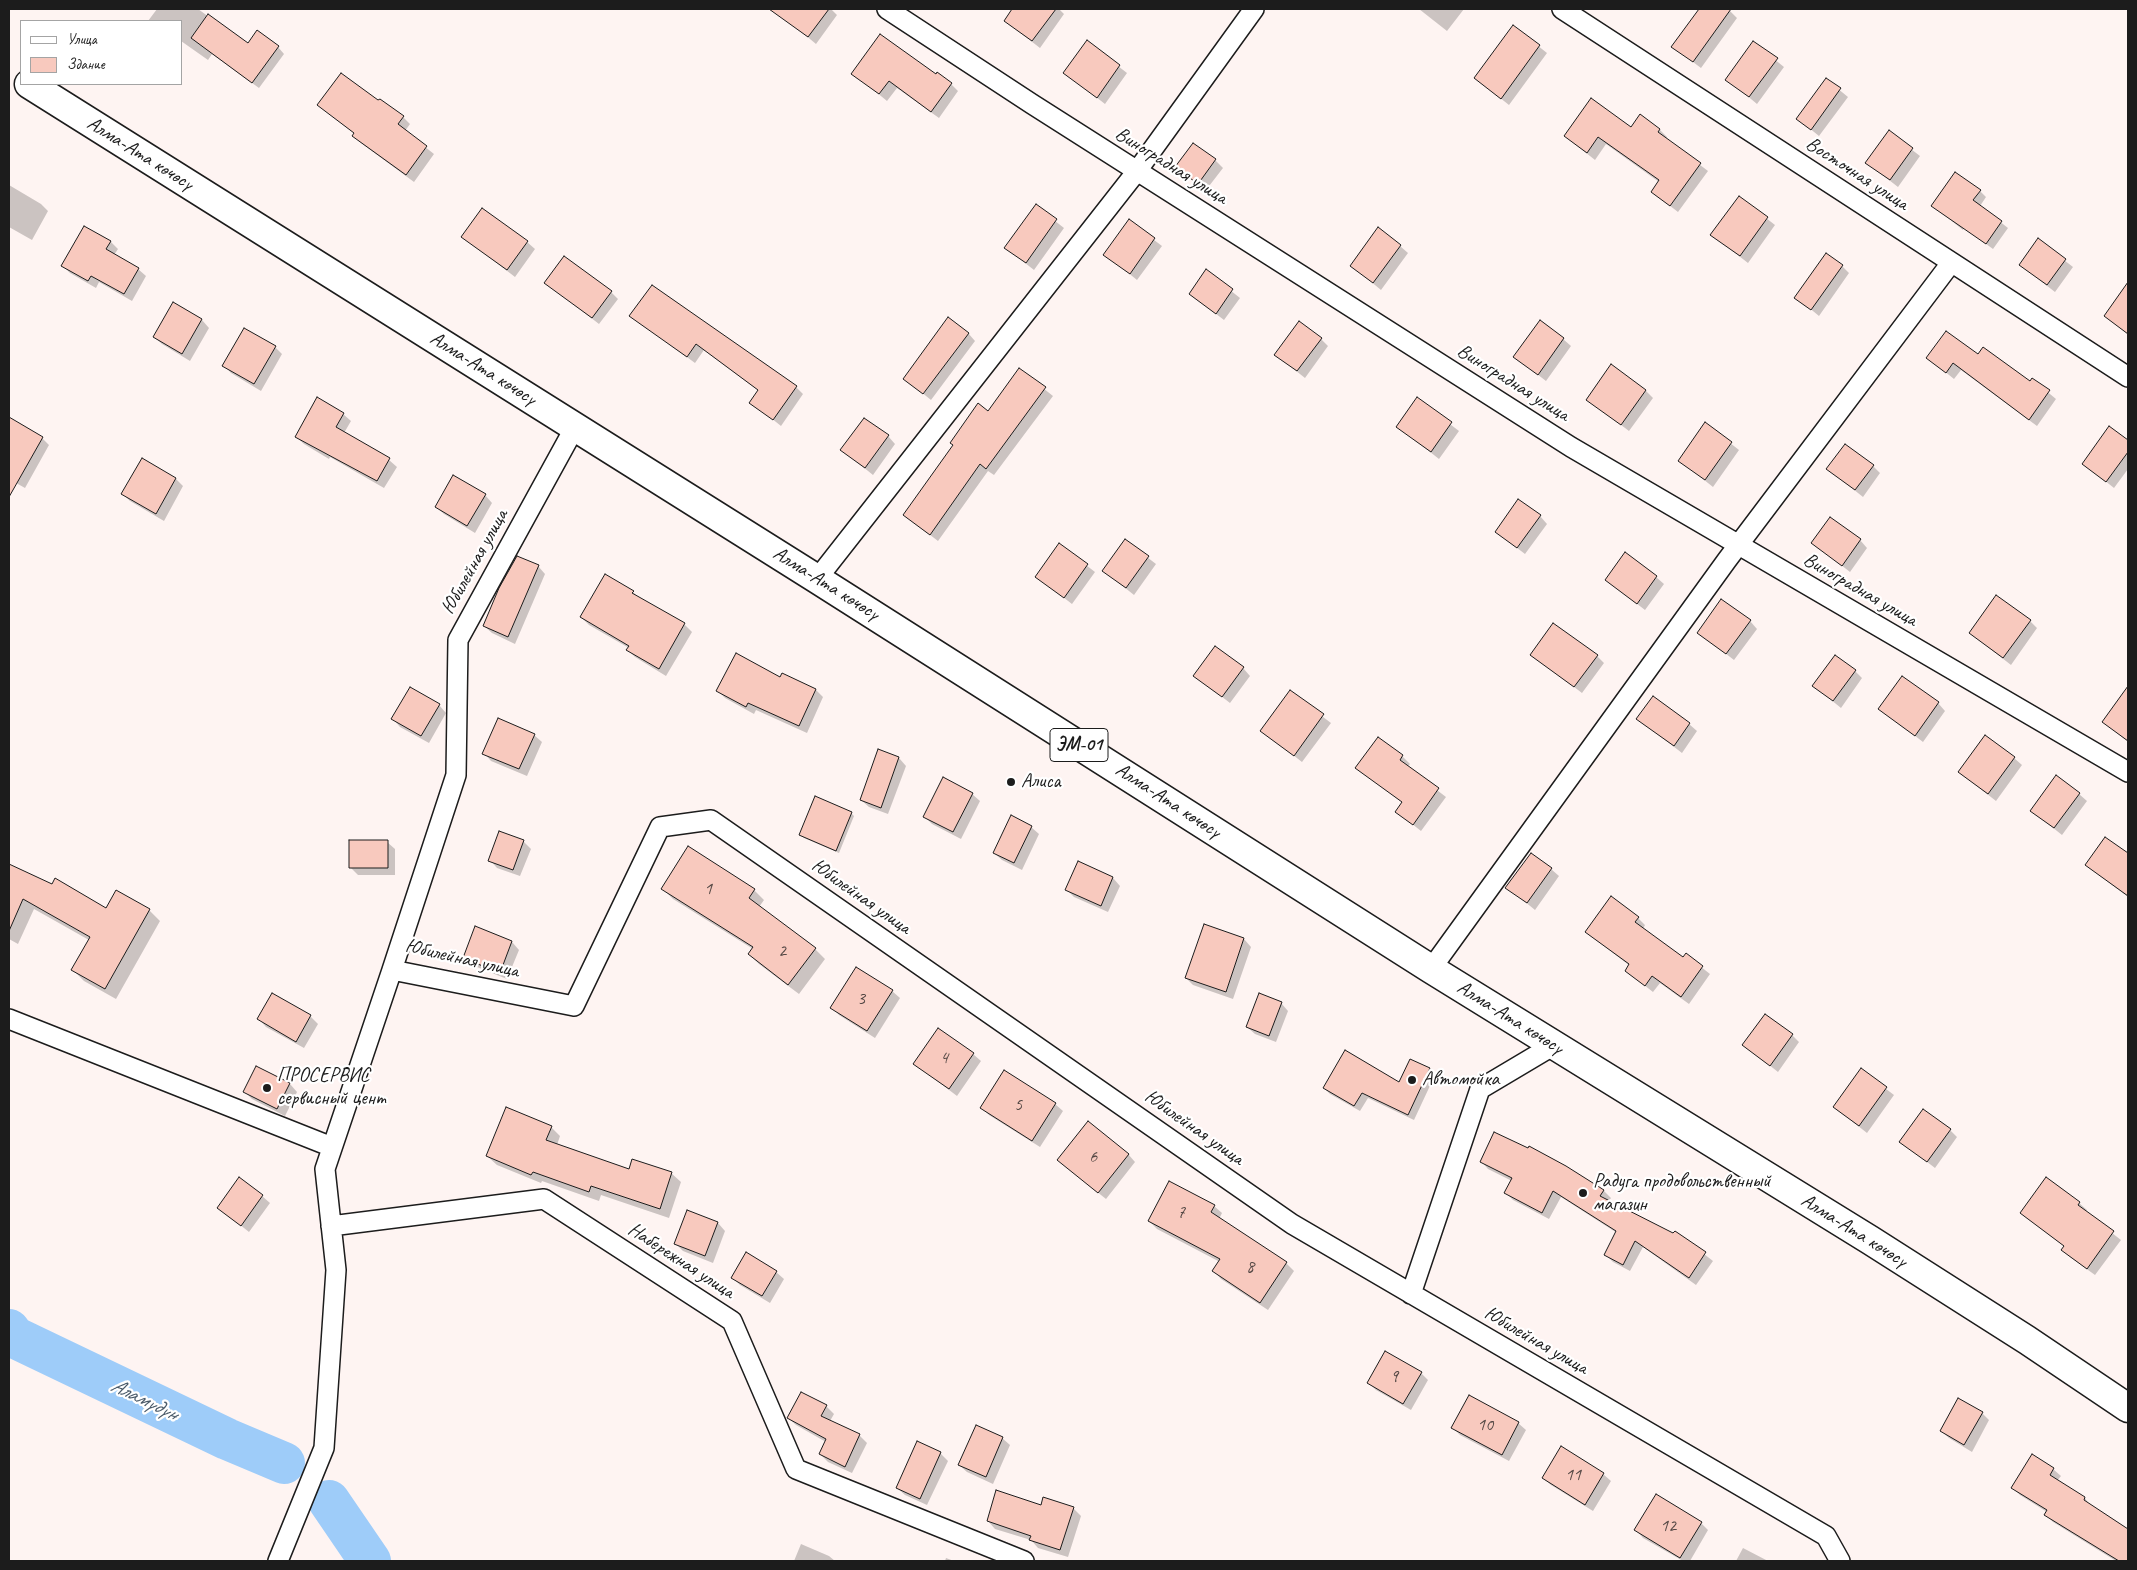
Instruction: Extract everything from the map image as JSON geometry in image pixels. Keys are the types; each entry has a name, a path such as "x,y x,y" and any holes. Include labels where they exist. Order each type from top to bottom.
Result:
{"highway":[{"path":"9,71 20,78"},
{"name":"Алма-Ата көчөсү","path":"31,85 817,579 1431,969 1870,1240 2027,1340 2128,1408"}],"street":[{"name":"Виноградная улица","path":"887,9 1137,172 1571,447 2128,772"},
{"path":"817,579 1137,172 1254,9"},
{"name":"Восточная улица","path":"1562,9 2128,377"},
{"path":"1431,969 1738,544 1951,262"},
{"name":"Юбилейная улица","path":"575,427 458,640 456,776 392,970 574,1006 660,827 711,820 1292,1224 1826,1536 1840,1561"},
{"path":"278,1561 324,1448 336,1270 325,1169 392,970"},
{"path":"9,1019 332,1147"},
{"path":"1411,1294 1480,1089 1554,1045"},
{"name":"Набережная улица","path":"331,1226 544,1199 732,1321 796,1468 1024,1561"}],"building":[{"path":"769,9 829,9 808,37"},
{"path":"1012,9 1056,9 1032,41 1004,21"},
{"path":"1699,9 1731,9 1693,62 1671,47"},
{"path":"208,14 248,43 257,30 279,46 252,83 191,38"},
{"path":"1513,25 1540,45 1501,99 1474,78"},
{"path":"880,34 936,74 937,72 952,83 931,112 889,81 879,94 851,74"},
{"path":"1087,40 1120,65 1097,98 1063,73"},
{"path":"1753,41 1778,58 1749,97 1725,80"},
{"path":"341,73 404,116 398,124 427,146 406,175 352,136 354,133 317,105"},
{"path":"1826,78 1841,88 1811,130 1796,119"},
{"path":"1591,98 1631,127 1640,114 1660,129 1658,132 1701,163 1670,206 1651,192 1659,180 1598,137 1587,153 1564,136"},
{"path":"1889,130 1913,148 1890,180 1865,163"},
{"path":"1193,143 1216,159 1198,184 1175,167"},
{"path":"1955,172 1981,190 1973,200 2002,221 1986,244 1931,206"},
{"path":"1739,196 1768,217 1740,256 1710,235"},
{"path":"1036,204 1057,219 1026,263 1004,248"},
{"path":"482,208 528,241 507,270 461,237"},
{"path":"1129,219 1155,238 1130,274 1103,255"},
{"path":"84,226 111,241 106,249 139,268 124,294 91,276 88,281 61,266"},
{"path":"1378,227 1401,245 1373,283 1350,266"},
{"path":"2038,238 2066,259 2047,285 2019,265"},
{"path":"1826,253 1843,265 1811,310 1794,298"},
{"path":"564,256 612,291 592,318 544,283"},
{"path":"1206,269 1233,289 1216,314 1189,294"},
{"path":"2128,282 2128,334 2104,316"},
{"path":"652,285 797,386 773,420 749,403 758,390 696,344 687,357 629,316"},
{"path":"173,302 202,319 182,354 153,337"},
{"path":"948,317 969,333 923,394 903,379"},
{"path":"1540,320 1564,338 1538,375 1513,357"},
{"path":"1299,321 1322,338 1297,371 1274,355"},
{"path":"244,328 276,346 254,384 222,366"},
{"path":"1946,331 1978,354 1983,347 2030,381 2032,378 2050,390 2029,420 1953,363 1946,373 1926,358"},
{"path":"1611,364 1646,390 1621,425 1586,400"},
{"path":"1019,368 1046,387 986,469 980,464 930,535 903,515 953,445 950,443 978,403 988,411"},
{"path":"317,397 344,413 336,427 390,458 377,481 295,437"},
{"path":"1417,397 1452,422 1431,452 1396,427"},
{"path":"9,417 43,437 9,497"},
{"path":"864,418 889,435 865,468 840,450"},
{"path":"1705,422 1732,442 1705,480 1678,461"},
{"path":"2109,426 2128,440 2128,452 2106,482 2082,464"},
{"path":"1845,444 1874,465 1855,490 1826,469"},
{"path":"142,458 176,478 156,514 121,494"},
{"path":"453,475 486,494 467,526 435,507"},
{"path":"1518,499 1541,515 1517,548 1495,532"},
{"path":"1830,517 1861,539 1842,566 1811,543"},
{"path":"1125,539 1149,556 1126,588 1102,571"},
{"path":"1059,543 1088,564 1064,598 1035,577"},
{"path":"1625,552 1657,576 1637,604 1605,580"},
{"path":"517,556 539,565 508,637 483,626 499,588"},
{"path":"605,574 634,591 632,593 685,623 659,669 626,650 629,646 580,617"},
{"path":"1996,595 2031,620 2003,658 1969,633"},
{"path":"1721,599 1751,620 1726,654 1697,633"},
{"path":"1553,623 1598,655 1574,687 1530,655"},
{"path":"1215,646 1244,667 1222,697 1193,676"},
{"path":"736,653 780,677 782,673 816,689 799,726 748,703 746,707 716,691"},
{"path":"1835,655 1856,670 1833,701 1812,686"},
{"path":"1902,676 1939,702 1915,736 1878,709"},
{"path":"2128,686 2128,741 2102,722"},
{"path":"410,687 440,704 421,736 391,719"},
{"path":"1290,690 1324,714 1294,756 1260,731"},
{"path":"1653,696 1690,723 1674,746 1636,719"},
{"path":"498,718 535,734 519,769 482,754"},
{"path":"1985,735 2015,757 1988,794 1958,772"},
{"path":"1378,737 1403,755 1400,760 1439,788 1413,825 1395,812 1402,802 1355,768"},
{"path":"878,749 899,757 881,808 860,800"},
{"path":"2056,775 2080,793 2054,828 2030,811"},
{"path":"943,777 973,793 953,832 923,817"},
{"path":"815,796 852,812 836,851 799,835"},
{"path":"1011,815 1032,826 1014,863 993,853"},
{"path":"499,831 524,840 513,870 488,861"},
{"path":"2105,837 2128,853 2128,896 2085,865"},
{"path":"349,840 388,840 388,868 349,868"},
{"path":"688,846 755,889 749,898 816,948 788,985 748,954 753,947 661,889"},
{"path":"1531,853 1552,868 1527,903 1505,888"},
{"path":"1078,861 1113,877 1101,906 1065,890"},
{"path":"9,864 52,884 55,878 106,908 116,890 150,909 105,989 71,970 90,937 23,899 9,931"},
{"path":"1611,896 1639,917 1635,922 1683,957 1686,953 1703,966 1681,997 1652,976 1645,986 1625,971 1629,964 1585,932"},
{"path":"1204,924 1244,938 1226,992 1185,978"},
{"path":"475,926 512,941 500,973 463,958"},
{"path":"856,967 893,990 867,1031 830,1008"},
{"path":"272,993 311,1015 296,1042 257,1019"},
{"path":"1259,993 1282,1002 1269,1036 1246,1027"},
{"path":"1765,1014 1793,1034 1770,1066 1742,1045"},
{"path":"938,1028 974,1053 949,1089 913,1064"},
{"path":"1345,1050 1399,1082 1410,1059 1430,1068 1408,1115 1362,1093 1354,1106 1323,1088"},
{"name":"ПРОСЕРВИС сервисный цент","path":"256,1066 290,1083 277,1109 243,1092"},
{"path":"1861,1068 1887,1087 1859,1126 1833,1107"},
{"path":"1004,1070 1056,1103 1032,1141 980,1108"},
{"path":"506,1107 552,1126 546,1140 629,1169 632,1159 672,1172 660,1209 591,1186 589,1192 533,1172 531,1175 486,1156"},
{"path":"1923,1109 1951,1129 1927,1162 1899,1142"},
{"path":"1088,1121 1129,1154 1098,1193 1057,1160"},
{"path":"1494,1132 1528,1148 1529,1146 1566,1166 1604,1190 1600,1196 1673,1233 1675,1231 1706,1252 1689,1278 1635,1241 1623,1265 1604,1255 1616,1231 1553,1191 1542,1213 1504,1193 1512,1178 1480,1162"},
{"path":"239,1177 263,1195 241,1226 217,1208"},
{"path":"2046,1177 2080,1202 2078,1205 2114,1231 2087,1269 2061,1250 2064,1246 2020,1213"},
{"path":"1169,1181 1215,1205 1211,1212 1287,1262 1260,1303 1212,1271 1220,1259 1148,1221"},
{"path":"687,1210 718,1222 705,1256 674,1244"},
{"path":"746,1252 777,1271 762,1296 731,1278"},
{"path":"1385,1351 1422,1372 1403,1404 1367,1383"},
{"path":"801,1392 827,1405 821,1416 860,1434 845,1467 819,1454 826,1439 787,1418"},
{"path":"1469,1395 1519,1422 1502,1455 1451,1428"},
{"path":"1958,1398 1983,1412 1964,1445 1940,1431"},
{"path":"976,1425 1003,1437 986,1477 958,1465"},
{"path":"917,1441 941,1452 920,1499 896,1488"},
{"path":"1561,1446 1604,1473 1585,1505 1542,1478"},
{"path":"2032,1454 2054,1468 2050,1475 2085,1497 2084,1500 2128,1529 2128,1561 2119,1561 2044,1515 2047,1510 2011,1488"},
{"path":"996,1490 1041,1505 1043,1497 1074,1507 1060,1550 1029,1540 1031,1536 987,1521"},
{"path":"1656,1494 1702,1522 1680,1558 1634,1530"}],"waterway":[{"name":"Аламүдүн","path":"9,1330 14,1337 227,1439 284,1463"},
{"name":"Аламүдүн","path":"329,1501 370,1561"}],"place":[{"name":"Алиса","path":"1011,782"},
{"name":"Автомойка","path":"1412,1080"},
{"name":"ПРОСЕРВИС сервисный цент","path":"267,1088"},
{"name":"Радуга продовольственный магазин","path":"1583,1193"}]}
